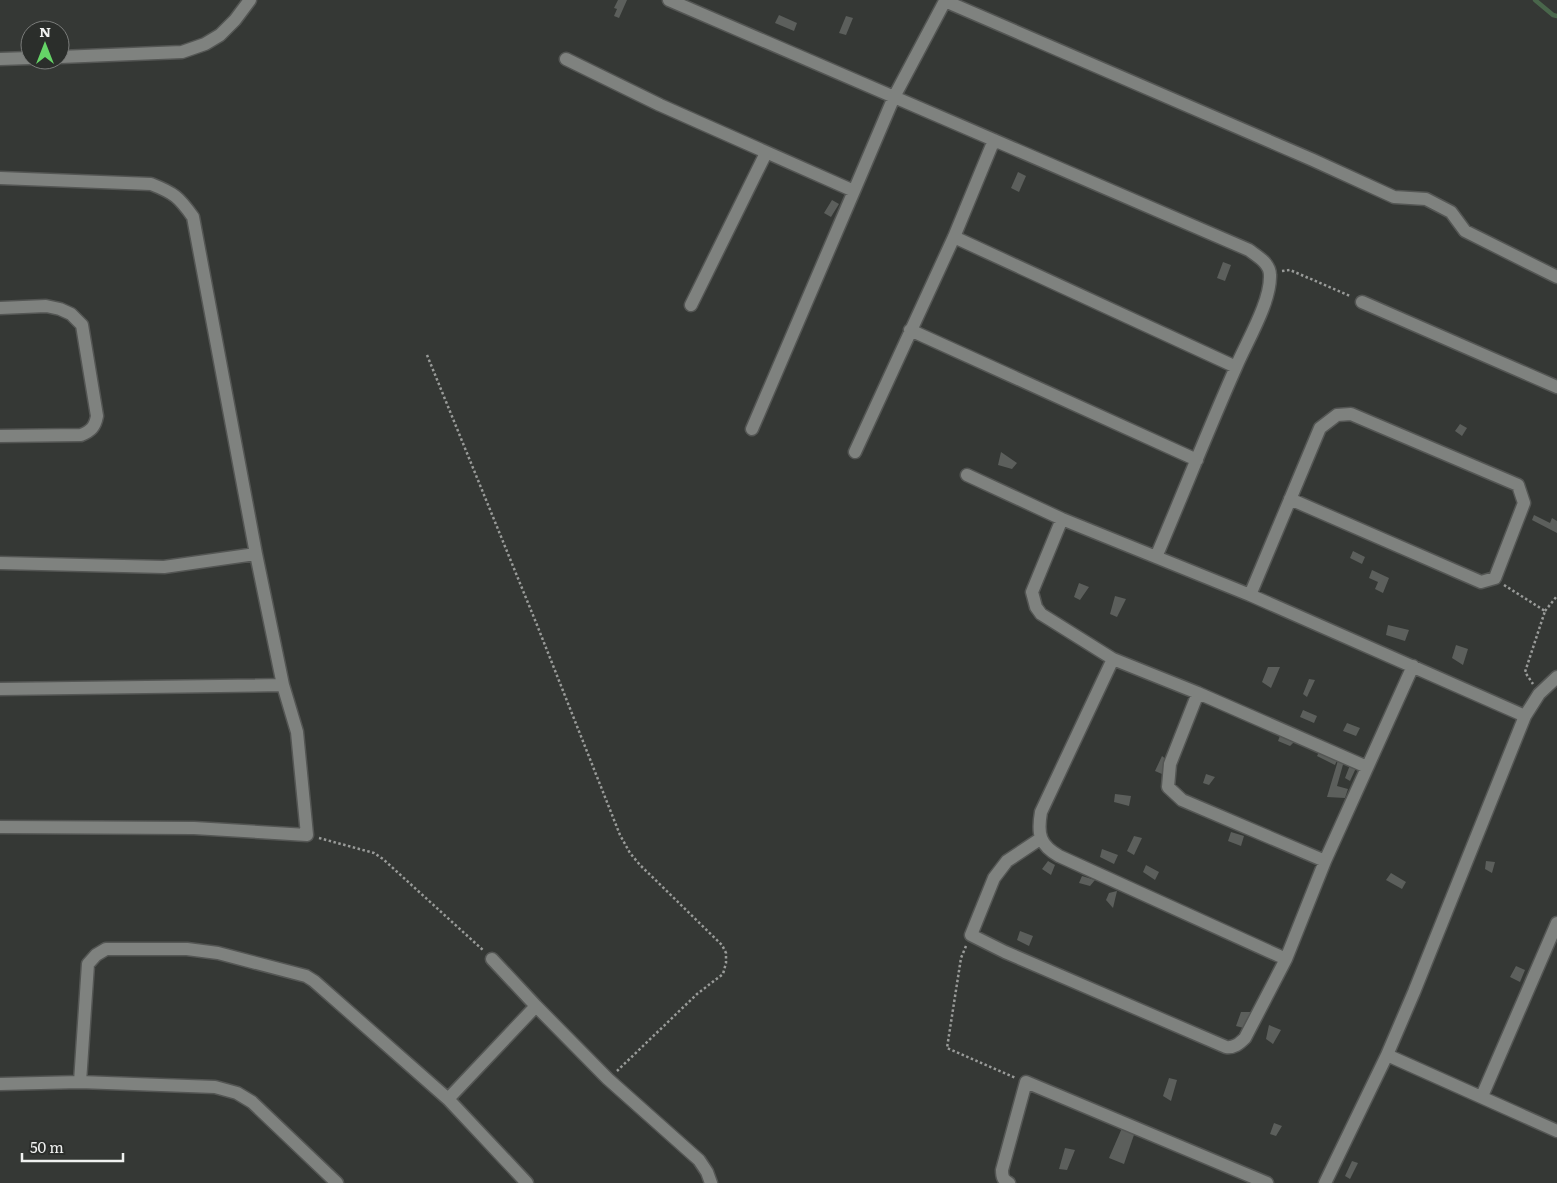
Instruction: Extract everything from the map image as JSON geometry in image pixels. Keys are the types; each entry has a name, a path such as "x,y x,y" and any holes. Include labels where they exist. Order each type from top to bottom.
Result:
{"street":[{"path":"70,57 182,52 205,44 220,35 235,20 250,0"},
{"path":"669,0 1249,250 1266,263 1270,272 1270,286 1265,301 1156,557"},
{"path":"752,429 894,97 945,0 1394,197 1426,199 1451,212 1465,231 1557,277"},
{"path":"0,60 20,59"},
{"path":"566,59 660,105 854,191"},
{"path":"855,452 954,237 994,140"},
{"path":"691,305 766,153"},
{"path":"0,178 151,184 168,191 182,200 193,217 256,554 284,685 297,732 307,835 194,828 0,827"},
{"path":"954,237 1236,367"},
{"path":"1362,302 1557,387"},
{"path":"0,308 46,306 70,314 82,326 97,416 95,426 90,432 81,435 0,436"},
{"path":"910,330 1197,460"},
{"path":"1250,595 1290,499 1320,428 1337,415 1351,414 1518,485 1524,503 1495,578 1481,582 1290,499"},
{"path":"967,475 1062,519 1250,595 1525,716"},
{"path":"1062,519 1032,592 1032,598 1041,614 1113,658 1367,767"},
{"path":"0,563 164,567 256,554"},
{"path":"1113,658 1041,812 1040,840 1048,850 1059,856 1286,959"},
{"path":"1040,840 1007,861 994,878 971,935 1014,956 1226,1047 1235,1046 1245,1038 1286,959 1324,861 1413,666"},
{"path":"1325,1183 1387,1055 1414,992 1525,716 1539,694 1557,677"},
{"path":"0,689 284,685"},
{"path":"1198,693 1170,764 1168,787 1182,800 1324,861"},
{"path":"1482,1096 1557,923"},
{"path":"80,1082 88,964 96,955 106,949 187,950 218,953 306,976 314,981 448,1099 527,1183"},
{"path":"492,959 608,1079 699,1160 707,1172 711,1183"},
{"path":"448,1099 536,1006"},
{"path":"1387,1055 1557,1131"},
{"path":"0,1084 80,1082 215,1087 237,1093 252,1102 328,1180"},
{"path":"1009,1183 1002,1176 1002,1170 1026,1082 1267,1183"}],"path":[{"path":"1270,272 1290,270 1362,302"},
{"path":"427,355 620,835 640,865 722,945 726,953 723,974 698,994 608,1079"},
{"path":"1495,578 1545,612"},
{"path":"1539,694 1525,672 1545,612 1557,596"},
{"path":"307,835 374,853 383,859 492,959"},
{"path":"971,935 961,958 946,1048 1026,1082"}],"building":[{"path":"618,0 627,0 619,18 614,16 617,9 614,8"},
{"path":"779,15 797,23 794,31 775,23"},
{"path":"846,16 853,18 846,35 839,33"},
{"path":"1018,172 1026,176 1019,192 1011,188"},
{"path":"832,200 839,204 831,217 824,213"},
{"path":"1223,262 1231,265 1225,281 1217,278"},
{"path":"1460,424 1467,428 1462,436 1455,431"},
{"path":"1001,452 1017,463 1012,469 998,465"},
{"path":"1534,515 1550,523 1552,518 1557,521 1557,533 1532,520"},
{"path":"1353,551 1365,557 1362,564 1350,558"},
{"path":"1372,570 1389,578 1383,593 1375,589 1378,582 1369,578"},
{"path":"1079,583 1089,587 1080,600 1074,597"},
{"path":"1115,596 1126,599 1117,617 1110,614"},
{"path":"1388,625 1409,630 1405,641 1386,635"},
{"path":"1456,645 1468,649 1463,665 1452,658"},
{"path":"1268,667 1280,667 1271,688 1262,682"},
{"path":"1309,679 1315,680 1307,697 1303,694"},
{"path":"1303,710 1317,716 1314,723 1300,717"},
{"path":"1347,723 1360,728 1356,736 1343,731"},
{"path":"1281,733 1295,741 1290,746 1278,741"},
{"path":"1320,750 1338,758 1335,765 1317,756"},
{"path":"1162,756 1167,760 1162,774 1155,771"},
{"path":"1339,757 1344,761 1337,786 1348,789 1345,798 1327,797"},
{"path":"1350,765 1356,768 1350,781 1345,778"},
{"path":"1206,774 1215,777 1209,785 1203,783"},
{"path":"1115,794 1131,796 1129,806 1114,802"},
{"path":"1231,832 1244,836 1241,846 1228,841"},
{"path":"1134,836 1142,838 1134,855 1127,851"},
{"path":"1102,849 1118,855 1114,864 1100,857"},
{"path":"1048,861 1055,865 1051,875 1042,869"},
{"path":"1486,861 1495,862 1492,873 1485,869"},
{"path":"1146,865 1159,872 1155,880 1143,872"},
{"path":"1391,873 1406,882 1402,889 1386,880"},
{"path":"1082,876 1095,880 1090,886 1079,883"},
{"path":"1117,891 1113,908 1106,900 1109,893"},
{"path":"1020,931 1033,936 1029,946 1017,940"},
{"path":"1516,966 1525,970 1520,982 1510,977"},
{"path":"1241,1012 1252,1012 1244,1028 1236,1026"},
{"path":"1269,1025 1281,1030 1273,1044 1266,1039"},
{"path":"1169,1078 1177,1080 1171,1101 1163,1096"},
{"path":"1274,1123 1282,1126 1276,1136 1270,1134"},
{"path":"1122,1128 1135,1132 1124,1164 1109,1158"},
{"path":"1065,1148 1075,1150 1067,1170 1059,1169"},
{"path":"1352,1161 1358,1163 1350,1179 1345,1176"}],"waterway":[{"path":"1535,0 1553,15 1557,16"}]}
